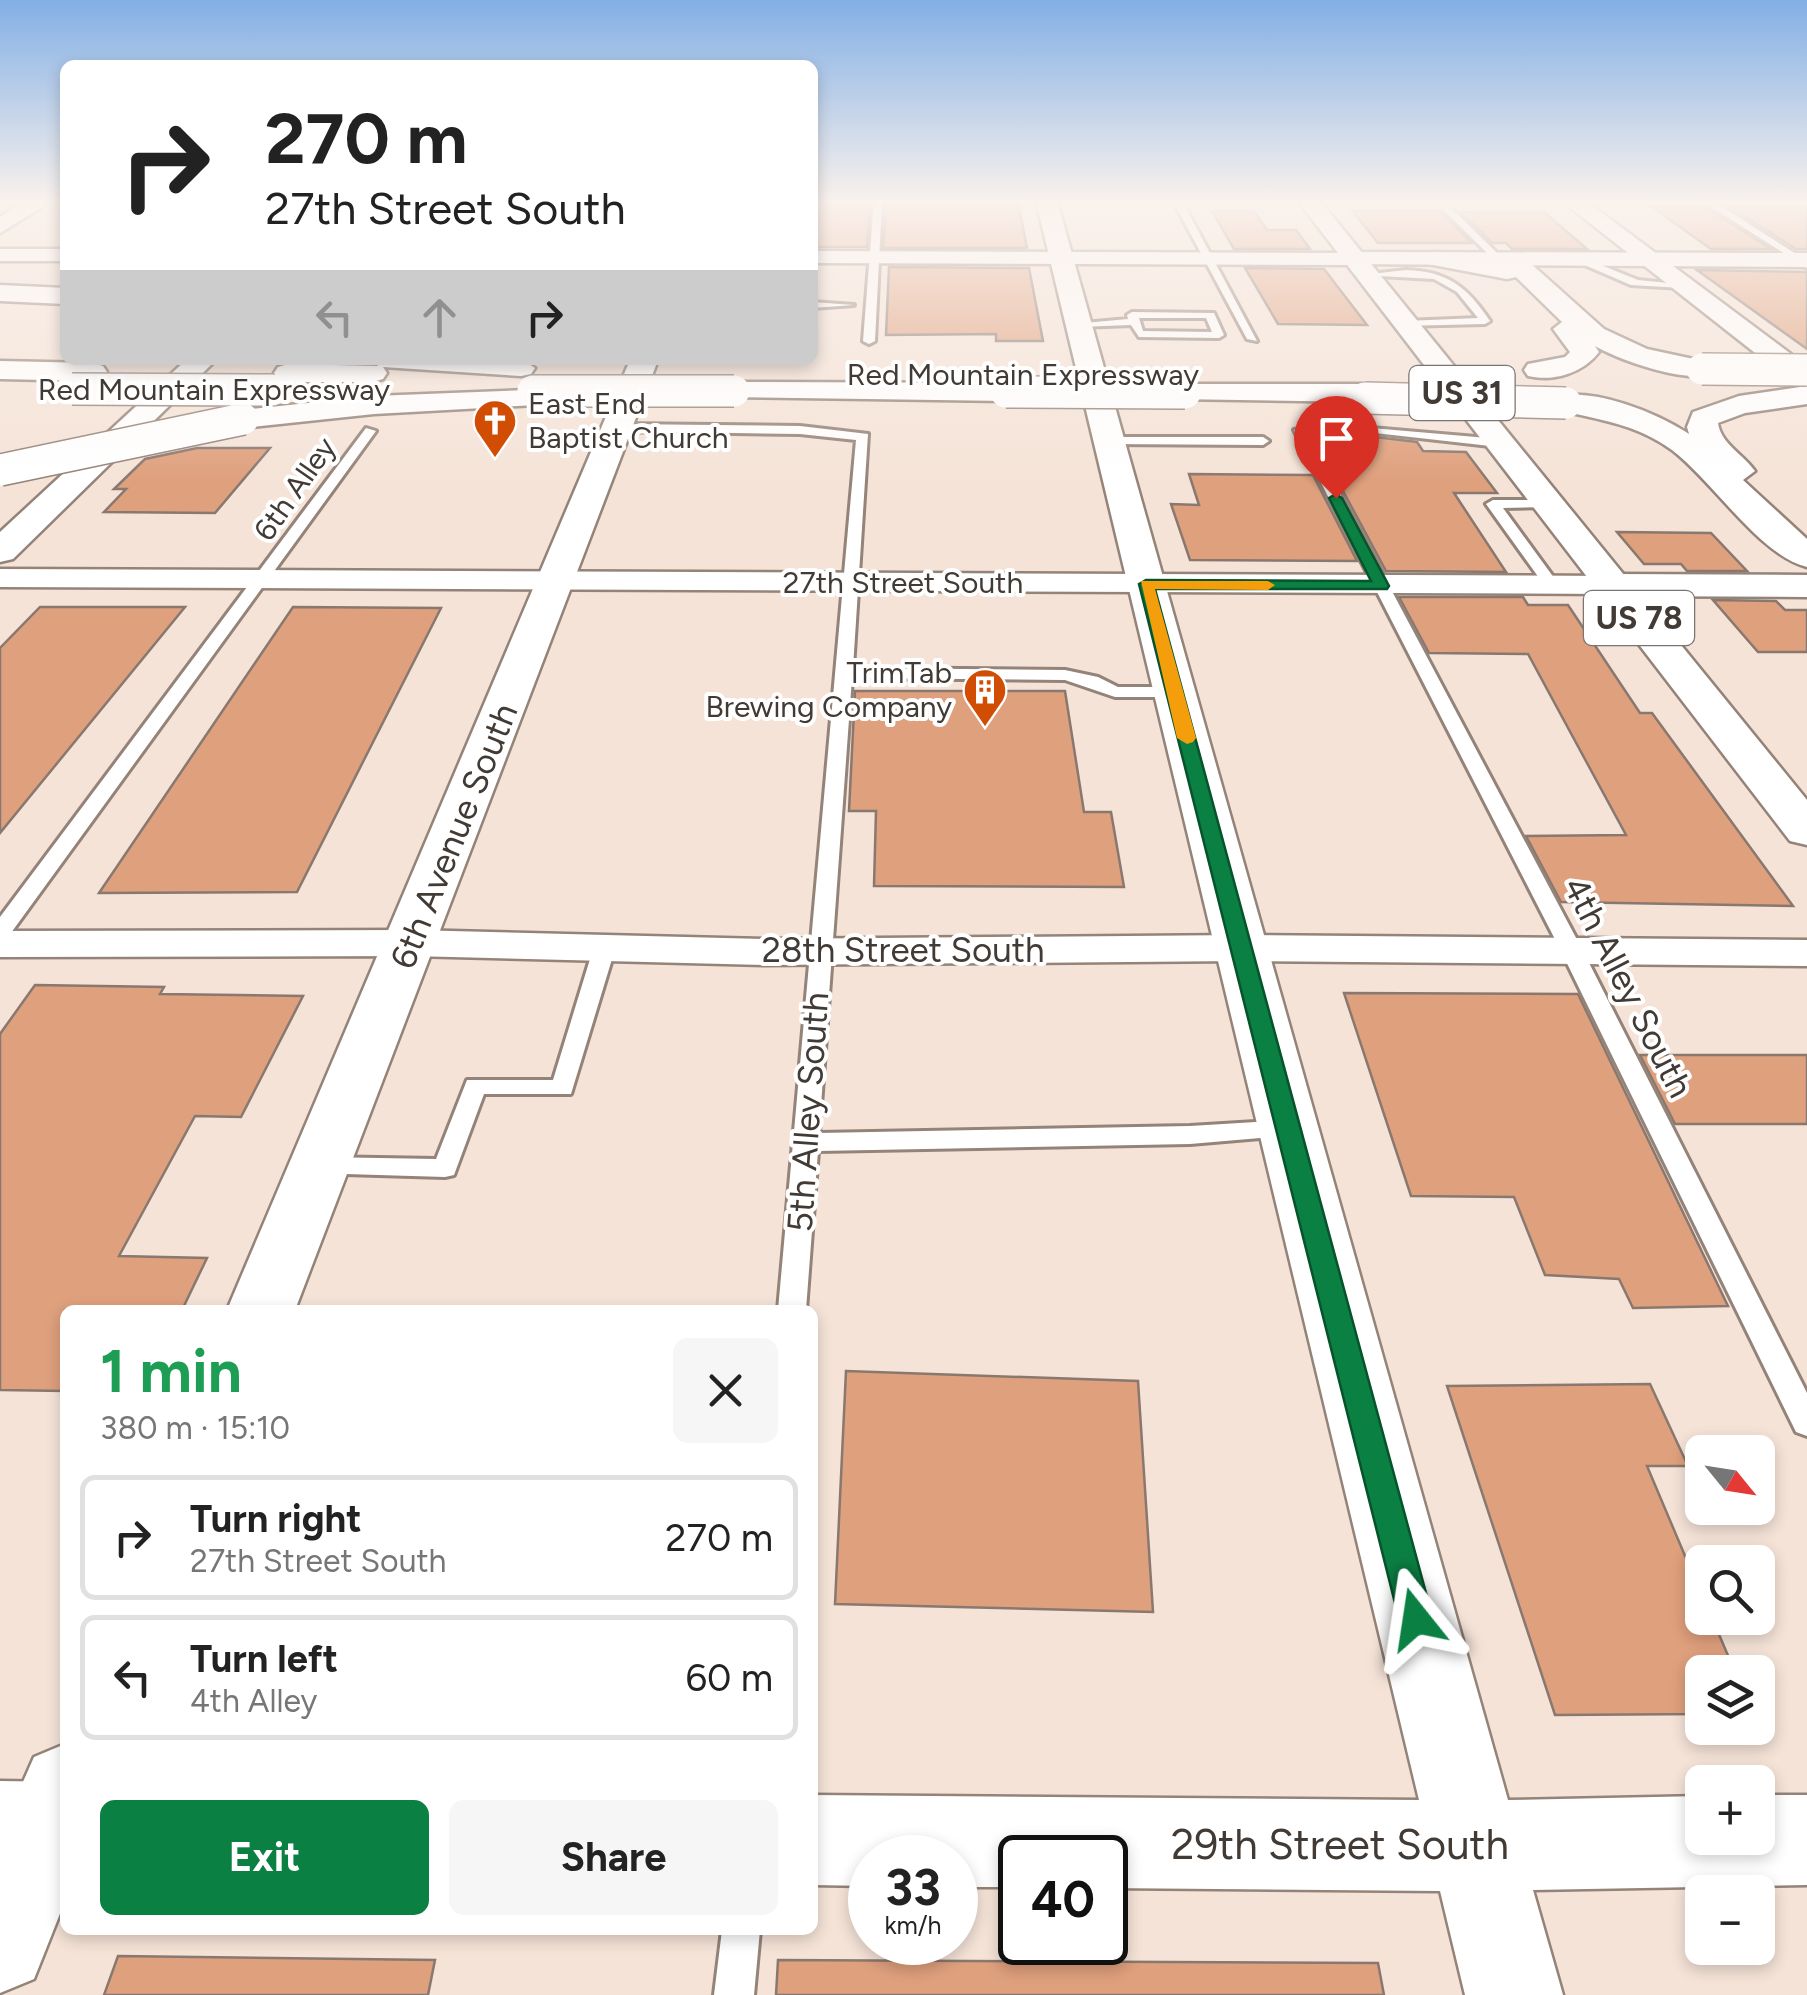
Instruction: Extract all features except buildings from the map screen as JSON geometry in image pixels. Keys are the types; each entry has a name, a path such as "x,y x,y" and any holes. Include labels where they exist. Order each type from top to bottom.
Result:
{"main road":[{"path":"1086,294 1106,323 1109,440 1514,1995"},
{"name":"US 78","path":"1382,294 1613,586 1792,793 1807,831"},
{"path":"1537,294 1585,352 1552,386"},
{"path":"1543,294 1586,333 1630,355 1721,386 1807,394"},
{"path":"1694,294 1807,376"},
{"path":"0,353 44,343"},
{"path":"0,551 197,365"},
{"path":"420,365 536,383"},
{"name":"Red Mountain Expressway","path":"0,370 83,381"},
{"name":"Red Mountain Expressway","path":"0,388 83,381 536,383 832,375 1005,384"},
{"name":"Red Mountain Expressway","path":"536,383 656,376 1360,389"},
{"name":"6th Avenue South","path":"263,1305 617,428 656,376"},
{"name":"Red Mountain Expressway","path":"1182,384 1253,393 1360,389 1445,376 1664,394 1807,376"},
{"name":"Red Mountain Expressway","path":"1552,386 1608,376 1721,386"},
{"path":"0,470 243,419 536,383"},
{"path":"1360,389 1552,386 1632,416 1671,436 1710,465 1807,556"},
{"path":"1721,386 1704,418 1702,427 1708,440 1807,534"},
{"name":"27th Street South","path":"1613,586 1807,586"},
{"path":"0,1945 45,1817"},
{"name":"29th Street South","path":"818,1840 1475,1846 1807,1840"}],"street":[{"name":"27th Street South","path":"0,578 1613,586"},
{"name":"28th Street South","path":"0,944 412,942 820,950 1240,948 1807,953"}],"lane":[{"path":"869,341 873,294"},
{"path":"1227,294 1252,339"},
{"path":"1405,324 1485,320 1461,294"},
{"path":"818,305 849,305"},
{"path":"1132,315 1210,315 1219,334 1139,334 1106,323 1132,315"},
{"name":"5th Alley South","path":"617,428 800,430 863,436 792,1305"},
{"name":"6th Alley","path":"0,932 264,579 370,430"},
{"name":"4th Alley South","path":"1499,443 1453,442 1408,430 1300,430 1572,951 1807,1422"},
{"path":"1109,440 1262,440"},
{"path":"1548,504 1493,504 1552,586"},
{"path":"844,673 1065,675 1092,680 1116,692 1174,692"},
{"path":"321,1166 445,1168 475,1086 562,1088 604,946"},
{"path":"806,1142 1190,1135 1288,1128"},
{"path":"734,1995 740,1935"}],"slow traffic":[{"path":"1187,738 1146,584 1268,585"}],"place":[{"name":"East End Baptist Church","path":"495,459"},
{"name":"TrimTab Brewing Company","path":"985,728"}],"route":[{"path":"1336,498 1382,586 1146,584 1416,1619"}]}
